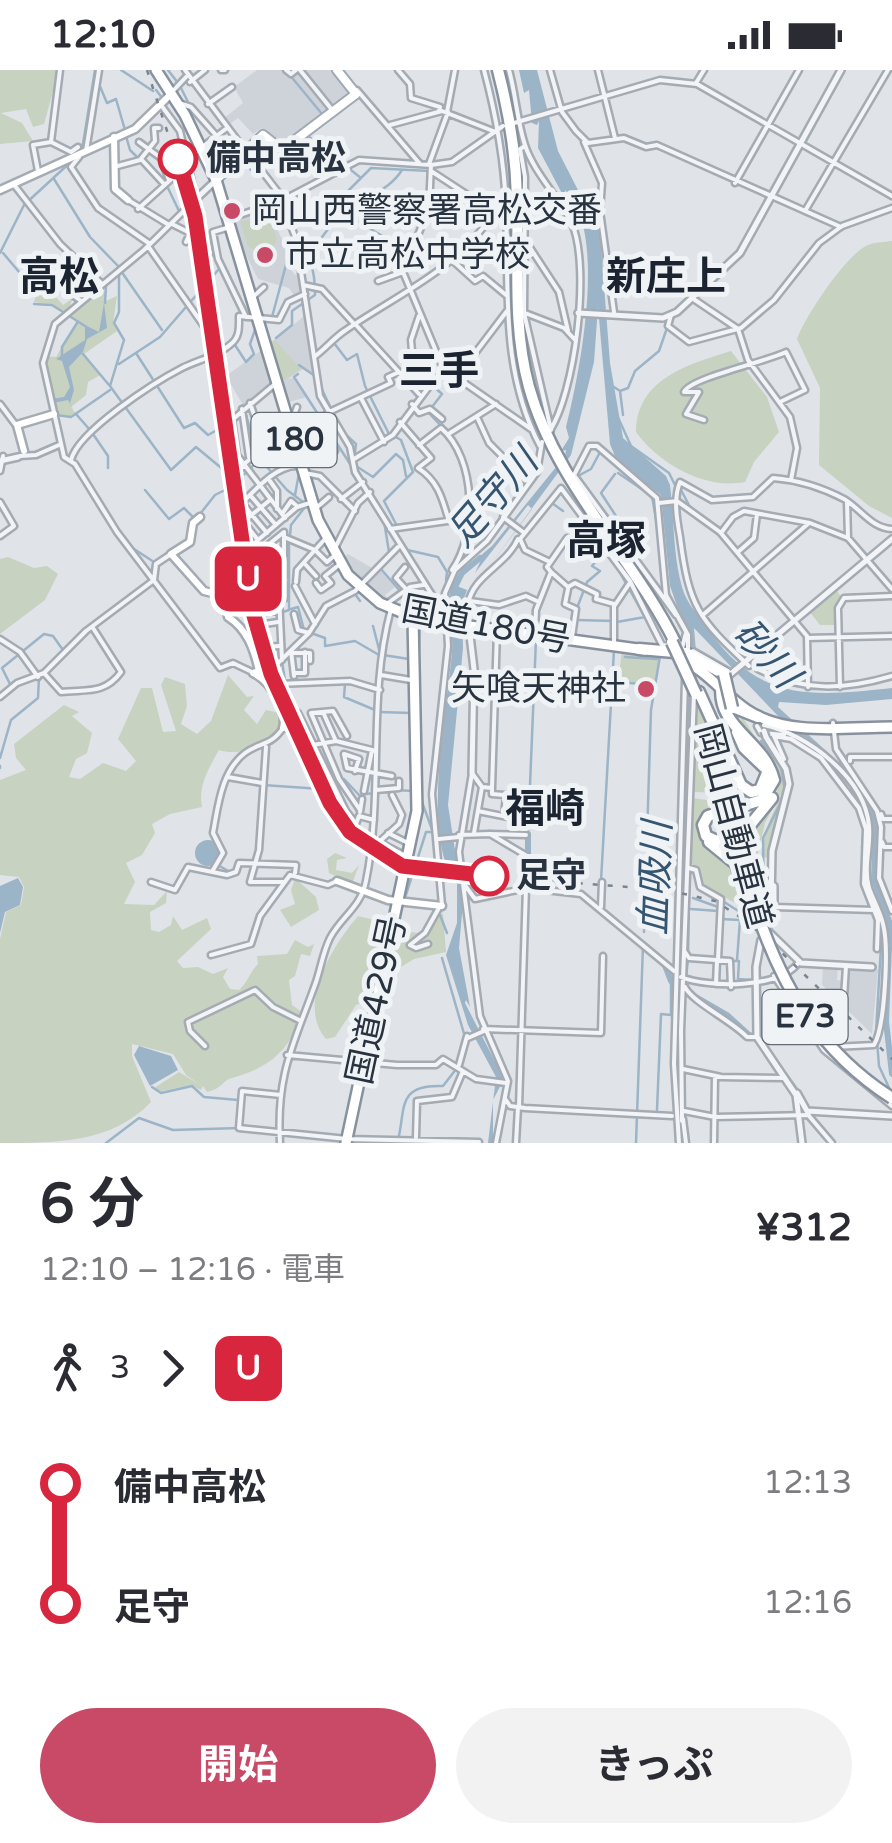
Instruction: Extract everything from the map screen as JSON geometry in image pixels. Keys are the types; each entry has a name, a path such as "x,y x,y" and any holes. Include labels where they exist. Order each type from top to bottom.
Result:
{"highway":[{"name":"国道180号","path":"156,70 178,103 216,180 251,317 289,424 307,505 325,540 359,586 388,607 413,618 639,650"},
{"name":"岡山自動車道","path":"496,70 516,174 520,346 546,446 639,575 688,657 734,807 753,909 780,982 809,1028 846,1068 892,1100"},
{"name":"国道429号","path":"347,1139 413,831 417,797 413,618"},
{"path":"639,650 688,657 725,680 771,728"},
{"path":"725,680 731,714 745,737"},
{"path":"725,680 719,708 745,737 774,780 769,795 757,803 712,813 703,823 706,836 717,841 727,836 734,807"},
{"path":"697,691 741,785 758,791 766,765"},
{"path":"731,714 725,710 731,704 771,728 892,725"},
{"path":"747,873 746,830 777,788 766,765"},
{"path":"753,909 734,861 704,838 700,825 715,809 761,798 770,789 766,765"},
{"name":"岡山自動車道","path":"734,807 753,909 802,1013 848,1066 892,1100"}],"main road":[{"path":"216,180 264,134 282,150 357,91 337,70"},
{"path":"0,190 39,174 81,148 136,128 171,94"},
{"path":"114,138 116,189 128,200"},
{"path":"21,454 17,425 54,414"},
{"path":"200,516 193,524 190,542 172,554 204,592 225,596 228,615 242,626 256,672 283,710 283,728"},
{"path":"337,881 398,902 441,906"}],"street":[{"path":"52,142 60,70"},
{"path":"99,70 81,148 71,166 84,192 98,208 149,244 210,335 213,354"},
{"path":"184,70 282,201 296,239 314,357 330,411 330,427 353,459 363,483 446,620"},
{"path":"171,94 205,70"},
{"path":"286,70 291,74 298,70 332,111"},
{"path":"398,70 410,84 410,97 440,107 438,111"},
{"path":"378,281 401,273 429,208 431,169 456,70"},
{"path":"484,70 501,126 508,219 506,295 520,394 531,429"},
{"path":"508,70 525,146 575,233 581,268 576,341 563,408 550,431 522,312 524,190 520,148 525,146"},
{"path":"550,70 560,109 588,143 615,138 657,145 841,227"},
{"path":"598,70 615,138"},
{"path":"696,83 704,70"},
{"path":"735,183 799,70"},
{"path":"579,313 614,312 644,320 671,315 736,259 842,70"},
{"path":"805,211 888,70"},
{"path":"512,123 666,79 696,83 892,196"},
{"path":"208,104 232,87"},
{"path":"357,91 390,124 420,164"},
{"path":"178,103 191,107 238,160"},
{"path":"161,104 180,131 196,199"},
{"path":"390,124 438,111 493,131"},
{"path":"431,169 462,157 501,126"},
{"path":"114,167 140,160 155,142 154,128 159,128"},
{"path":"189,157 228,128"},
{"path":"577,132 601,179 601,216 614,312"},
{"path":"39,174 34,145 52,142 71,152 81,148"},
{"path":"139,142 161,158 166,183"},
{"path":"161,158 170,153 181,181"},
{"path":"210,252 204,237 282,201 346,165 368,159 420,164 508,219"},
{"path":"140,160 166,183"},
{"path":"138,209 178,173"},
{"path":"216,180 149,244 58,319 44,354 58,445 64,458 71,460 220,668 233,663 256,672 282,660 309,632 326,606 359,586 400,546"},
{"path":"14,183 25,203 60,244 101,283"},
{"path":"128,200 138,209 190,234 186,242"},
{"path":"671,315 668,326 689,342 738,330 774,300 816,245 841,227 892,208"},
{"path":"314,357 451,260 482,229"},
{"path":"214,232 222,265 251,317"},
{"path":"523,237 559,292 568,331 576,341"},
{"path":"451,260 474,281 483,276 506,295"},
{"path":"70,294 91,273"},
{"path":"401,273 442,368 531,429 546,446 539,469 485,544 452,575"},
{"path":"45,287 52,280 81,300"},
{"path":"304,285 315,285 420,394"},
{"path":"249,298 264,287"},
{"path":"71,460 80,442 123,407 234,342 238,316 280,320 288,302 305,294"},
{"path":"692,298 738,330 754,367 780,402 794,428 796,448 791,480"},
{"path":"457,377 508,312"},
{"path":"522,312 568,331"},
{"path":"330,411 391,383 388,377 413,362 411,340 419,316"},
{"path":"704,420 686,414 699,392 684,392 685,388 710,374 754,367 786,352 805,390 780,402"},
{"path":"353,459 390,438 442,368"},
{"path":"276,383 232,420 237,455 281,513"},
{"path":"361,398 384,442"},
{"path":"0,404 17,425"},
{"path":"449,434 496,404"},
{"path":"245,406 266,447 284,469"},
{"path":"233,475 246,467 249,456 245,406"},
{"path":"249,456 266,447 296,420 297,407"},
{"path":"414,408 426,409 442,418"},
{"path":"8,416 21,454"},
{"path":"478,419 489,443 525,479"},
{"path":"401,422 431,458 418,468 430,476 443,497 448,518"},
{"path":"289,424 330,427"},
{"path":"419,445 438,428 449,434 464,471 470,518 462,558 452,575 432,794 439,839 441,906 425,933 410,945 416,948 428,944"},
{"path":"313,440 323,433 338,441"},
{"path":"294,442 308,435 326,456 334,451 338,441"},
{"path":"676,616 573,474 586,450 594,444 659,503 668,600 686,631 691,713 679,976 683,1143"},
{"path":"0,471 3,458 58,445"},
{"path":"258,540 243,522 242,504 284,469 300,468 320,476 355,510"},
{"path":"261,592 274,589 251,546 276,524 281,513 272,477"},
{"path":"746,663 705,619 685,585 676,502 681,482 706,500 756,495 768,479 809,483 847,501 872,522 892,529"},
{"path":"341,499 363,483"},
{"path":"496,1143 507,1084 484,1030 458,836 472,773 474,669 467,627 468,604 476,583 505,560 522,533 561,488 630,582 662,644 688,657"},
{"path":"316,583 321,590 331,583 326,576 335,554 355,510 369,492"},
{"path":"250,495 284,535 315,550 327,562 335,554"},
{"path":"281,513 329,497"},
{"path":"743,498 744,511"},
{"path":"243,522 270,500"},
{"path":"847,501 848,538"},
{"path":"0,502 14,526 0,536"},
{"path":"659,503 676,502 721,533 794,620 807,638 808,687"},
{"path":"242,504 267,533"},
{"path":"721,533 734,516 744,511 809,522 848,538 892,589"},
{"path":"738,552 754,538 757,514"},
{"path":"504,517 522,533 526,550 550,562"},
{"path":"390,529 470,518"},
{"path":"705,619 704,610 809,522"},
{"path":"248,556 284,535"},
{"path":"279,600 284,599 284,535"},
{"path":"535,638 550,562 567,538 579,553 597,535"},
{"path":"725,680 892,539"},
{"path":"314,624 295,584 297,570 325,540"},
{"path":"266,546 277,568 251,582 265,648 279,646"},
{"path":"0,697 17,684 42,675 92,627 154,580 156,564 172,554"},
{"path":"252,568 272,554"},
{"path":"304,563 316,576"},
{"path":"403,592 396,578 405,567"},
{"path":"551,572 568,587"},
{"path":"571,641 576,609 566,604 568,587 573,582 596,593 597,600 614,605"},
{"path":"614,647 614,605 630,582"},
{"path":"662,601 666,584"},
{"path":"280,1143 280,1095 287,1055 328,941 362,892 374,820 374,750 388,607 403,592 423,585"},
{"path":"835,586 844,598"},
{"path":"410,595 423,604 431,593"},
{"path":"254,603 279,596 282,660"},
{"path":"468,604 508,604 526,596 540,602"},
{"path":"844,598 892,596"},
{"path":"840,688 838,608 844,598"},
{"path":"291,602 300,599"},
{"path":"256,614 278,610"},
{"path":"258,624 293,621 300,632 309,632"},
{"path":"0,639 61,692 100,690 120,672 92,627"},
{"path":"498,631 492,794 528,797"},
{"path":"261,636 278,634"},
{"path":"807,638 892,636"},
{"path":"291,652 310,653 310,661"},
{"path":"291,652 294,679"},
{"path":"270,667 278,684 294,679 305,673 305,652"},
{"path":"683,970 688,868 684,850 688,657"},
{"path":"758,669 808,687 840,688 892,676"},
{"path":"381,675 414,680"},
{"path":"294,679 350,681 380,690"},
{"path":"347,736 337,714 311,712 340,780 360,813 374,820"},
{"path":"323,712 336,742"},
{"path":"298,713 355,826 362,799"},
{"path":"345,743 351,723"},
{"path":"833,725 836,748 883,819 892,819"},
{"path":"215,866 223,852 214,834 216,812 228,776 246,752 266,746 283,728"},
{"path":"771,728 827,763 869,822"},
{"path":"771,728 784,759"},
{"path":"771,728 836,767 869,822 866,870 887,934 876,1044 833,1046"},
{"path":"761,927 770,916 773,843 789,780 771,728"},
{"path":"312,745 323,740 374,750"},
{"path":"266,746 256,863 250,882 284,882"},
{"path":"364,791 374,750"},
{"path":"851,766 850,756 892,757"},
{"path":"348,780 353,770 376,772 390,778 388,788"},
{"path":"472,773 482,787 474,834"},
{"path":"228,776 262,783"},
{"path":"331,784 340,780"},
{"path":"376,790 399,788 399,782"},
{"path":"482,787 492,788"},
{"path":"392,796 402,815 399,824 379,842 402,854"},
{"path":"504,816 506,796"},
{"path":"859,808 866,828 865,887 887,934"},
{"path":"878,810 884,847 892,848"},
{"path":"478,811 527,821"},
{"path":"399,824 413,831"},
{"path":"388,833 406,842"},
{"path":"865,845 870,833"},
{"path":"870,833 881,834"},
{"path":"488,834 527,856 516,1143"},
{"path":"439,839 526,834"},
{"path":"881,834 879,878 892,911"},
{"path":"151,882 174,890 186,868 215,866 227,876 236,872 237,863 296,865 295,873 260,916 251,944 210,956"},
{"path":"688,868 696,870 700,887 720,899 716,984"},
{"path":"295,873 328,885 337,881"},
{"path":"464,881 482,880"},
{"path":"464,881 475,899 526,888 581,894 679,976 688,994 724,1014 748,1037 757,1037"},
{"path":"601,910 602,882"},
{"path":"769,883 774,886 770,934 799,962 872,967 878,920"},
{"path":"865,887 874,899"},
{"path":"774,907 873,910"},
{"path":"877,949 887,934"},
{"path":"761,940 756,981 757,1037 807,1115 832,1143"},
{"path":"680,1122 679,976 687,957 684,948"},
{"path":"416,1139 417,1101 452,1097 468,1037 484,1030 601,1033 603,956"},
{"path":"687,957 732,962 732,986"},
{"path":"679,976 732,986 783,973 799,962"},
{"path":"833,1046 834,1006 844,998 846,966"},
{"path":"783,973 803,1010 833,1046 892,1100"},
{"path":"774,976 824,1050 892,1100"},
{"path":"205,1046 190,1031 188,1022 255,990 273,1007 301,1021"},
{"path":"883,994 892,994"},
{"path":"287,1055 436,1065 444,1059 507,1084"},
{"path":"680,1060 686,1072 769,1081 786,1078"},
{"path":"714,1143 715,1076"},
{"path":"280,1095 242,1091 239,1127 252,1132 347,1139 480,1142"},
{"path":"680,1096 684,1111 680,1122"},
{"path":"506,1098 517,1107 671,1114 680,1122"},
{"path":"684,1111 716,1117 892,1116"},
{"path":"802,1143 807,1115"},
{"path":"251,1143 252,1132"}],"shaded area":[{"path":"257,70 299,70 331,109 280,150 262,128 253,134 238,118 227,126 222,120 243,103 234,87"},
{"path":"301,70 334,70 356,92 332,108"},
{"name":"市立高松中学校","path":"270,215 283,241 292,238 286,263 295,275 301,272 304,294 295,297 289,288 258,279 231,225 247,216"},
{"path":"307,314 316,377 303,369 288,379 293,378 307,397 289,402 289,409 266,346"},
{"path":"263,349 273,383 243,405 226,376"},
{"path":"348,554 374,569 361,583 341,560"},
{"path":"378,567 395,587 385,595 390,600 386,603 362,586"},
{"path":"823,966 838,967 837,980 844,981 842,997 837,999 822,985"},
{"path":"847,968 878,969 872,1034 839,1002 845,1000"}],"green space":[{"path":"0,70 59,70 44,124 33,127 26,109 1,113 22,123 33,141 0,144"},
{"path":"269,219 277,238 272,255 248,247 240,221"},
{"path":"892,241 892,518 869,506 819,465 820,388 797,339 817,302 849,260 868,245"},
{"path":"40,283 40,292 46,297 58,286 61,289 55,296 63,305 73,298 68,311 88,296 95,300 96,292 105,292 106,301 117,296 113,323 117,331 84,354 100,375 88,382 86,395 71,407 75,413 69,417 54,413 45,356 56,357 77,321 52,304 34,302"},
{"path":"275,340 301,369 281,382 267,346"},
{"path":"731,351 767,397 779,432 754,462 745,482 714,482 684,472 657,454 636,432 638,414 645,399 668,376"},
{"path":"8,557 34,568 47,566 58,574 45,600 0,634 0,559"},
{"path":"835,588 842,598 836,608 837,625 820,625 809,611"},
{"path":"622,651 660,656 652,695 635,694 641,683 618,682"},
{"path":"228,675 247,697 254,696 244,710 257,724 266,710 280,713 276,732 250,749 219,750 203,785 202,807 170,814 152,824 155,833 142,855 126,863 135,882 124,904 154,905 167,891 166,903 150,912 151,930 159,932 171,925 173,916 182,930 207,918 211,929 177,961 183,968 198,967 213,974 228,968 223,977 230,989 242,987 258,964 257,956 287,954 295,940 308,947 314,944 310,956 301,954 295,976 289,980 292,1005 302,1012 297,1026 285,1047 267,1063 207,1092 203,1086 201,1090 191,1085 157,1092 154,1088 179,1072 202,1086 186,1075 173,1054 132,1044 132,1056 151,1102 136,1116 82,1138 0,1143 0,939 6,912 21,905 24,887 19,877 0,875 0,780 26,770 16,758 14,744 64,705 79,712 72,716 92,733 87,753 76,759 69,777 80,779 103,763 126,771 136,761 118,739 141,688 152,688 163,732 176,731 161,685 165,677 185,684 187,706 181,724 197,734 211,721"},
{"path":"694,695 708,729 728,805 704,813 699,830 732,861 747,910 702,884 698,868 690,863 692,798 723,802 722,793 692,792"},
{"path":"738,709 761,722 761,731 759,724 742,716 758,742 763,744 764,737 780,764 783,771 784,784 784,773 786,786 768,858 761,857 765,837 783,790 765,823 755,866 760,868 766,903 761,913 748,870 747,835 754,819 776,793 779,778 743,727"},
{"path":"335,853 347,858 337,860 336,870 352,873 359,865 352,884 329,873 327,859"},
{"path":"295,878 316,897 319,910 291,927 280,910 295,904 291,890"},
{"path":"443,913 446,952 414,959 383,978 394,931 421,933"},
{"path":"358,916 391,924 375,998 356,1005 335,1037 326,1039 318,1024 316,991 330,957"}],"water":[{"path":"519,70 537,70 558,151 600,233 610,363 623,438 666,476 670,485 677,562 690,605 730,656 770,683 814,693 892,688 892,699 826,705 779,702 778,707 846,769 778,716 694,628 696,651 692,649 670,586 661,495 617,461 610,444 598,307 594,362 571,455 532,509 528,505 475,573 481,560 473,562 492,546 565,456 566,450 561,451 569,438 566,427 587,303 585,237 578,210 565,190 566,201 538,148 539,121 537,125 532,123 529,90 524,93"},
{"path":"104,303 107,328 87,339 83,352 69,367 74,390 70,403 75,413 68,400 53,403 52,399 64,397 70,387 62,361 56,359 85,340 85,325 99,332"},
{"path":"452,584 467,590 462,604 463,648 448,805 463,902 459,948 470,1007 466,1000 465,1003 504,1079 493,1099 496,1077 468,1025 446,955 457,923 457,884 446,864 438,807 452,652"},
{"path":"208,840 217,844 221,853 217,862 208,866 199,862 195,853 199,844"},
{"path":"18,878 23,887 20,905 5,912 0,933 0,886"},
{"path":"139,1046 171,1056 178,1070 150,1086 134,1055"},
{"path":"493,1102 493,1143 488,1143"}],"waterway":[{"path":"77,149 83,144 95,70"},
{"path":"121,70 153,91"},
{"path":"168,70 178,83"},
{"path":"289,74 322,114"},
{"path":"99,84 107,103 116,99 125,130"},
{"path":"180,86 189,104"},
{"path":"156,90 163,99"},
{"path":"126,136 130,150 138,158"},
{"path":"308,136 361,178"},
{"path":"0,253 24,205 75,158"},
{"path":"243,160 251,170 258,166"},
{"path":"287,208 335,204 371,168 429,171"},
{"path":"276,338 292,325 292,311 315,295 310,255 320,239 332,224 341,223 402,170"},
{"path":"54,179 90,237 119,267 119,312 114,323 124,340 110,386 171,470 196,447 231,476 232,486 260,459"},
{"path":"0,186 12,181"},
{"path":"167,186 180,213"},
{"path":"486,205 504,217"},
{"path":"246,215 282,209"},
{"path":"482,229 495,211"},
{"path":"348,215 384,237 399,273"},
{"path":"193,235 200,237 212,231"},
{"path":"272,317 293,239"},
{"path":"3,253 31,286"},
{"path":"709,286 739,257"},
{"path":"64,270 73,260"},
{"path":"427,276 440,268"},
{"path":"119,364 160,337 219,269"},
{"path":"121,271 162,330"},
{"path":"105,303 106,285"},
{"path":"34,304 52,305 85,326"},
{"path":"62,357 62,347 77,323"},
{"path":"235,345 246,362 254,354 250,344 256,327"},
{"path":"620,391 628,388 635,371 659,351 667,328"},
{"path":"334,343 347,360 357,354 365,386 389,434"},
{"path":"136,353 184,428 195,423 208,435 226,425 243,405 257,452"},
{"path":"83,354 109,385"},
{"path":"415,364 429,382"},
{"path":"299,365 315,376"},
{"path":"298,374 294,377 352,467"},
{"path":"318,381 335,417"},
{"path":"432,385 442,394 432,407"},
{"path":"614,387 620,391 623,415"},
{"path":"56,415 71,417 110,390"},
{"path":"0,408 15,429"},
{"path":"90,435 123,409"},
{"path":"427,411 442,427"},
{"path":"616,413 631,446 669,473 675,485"},
{"path":"76,414 90,430"},
{"path":"344,433 356,444 354,459"},
{"path":"93,434 108,456 108,468"},
{"path":"394,436 401,440 413,472 384,501 397,526"},
{"path":"268,447 278,460"},
{"path":"356,466 373,477 396,454 403,460 406,476"},
{"path":"599,454 591,469 578,476 611,520"},
{"path":"260,459 287,490 311,508"},
{"path":"72,464 95,499"},
{"path":"295,495 299,473"},
{"path":"618,473 652,496 657,525"},
{"path":"615,474 601,493 616,516 612,522 660,589"},
{"path":"465,478 467,495"},
{"path":"200,514 215,495 231,487"},
{"path":"680,488 691,509"},
{"path":"145,490 169,519 184,508 195,519"},
{"path":"568,500 593,534"},
{"path":"552,503 563,511"},
{"path":"290,535 291,525 305,507"},
{"path":"463,556 471,518"},
{"path":"384,521 389,552"},
{"path":"724,534 751,566"},
{"path":"283,612 289,610 289,542"},
{"path":"134,549 154,562"},
{"path":"403,549 438,557 447,572 446,581"},
{"path":"577,608 587,582 600,571 592,566 605,550"},
{"name":"足守川","path":"454,589 462,573 480,558"},
{"path":"615,564 645,617 617,622 616,639"},
{"path":"662,567 663,585"},
{"path":"381,569 420,614"},
{"path":"355,594 360,601"},
{"path":"291,609 298,607 304,630"},
{"path":"645,617 659,644"},
{"path":"577,620 614,621"},
{"path":"418,670 420,623"},
{"path":"373,626 380,653"},
{"path":"311,633 325,638 325,646 355,641 379,655"},
{"path":"1,694 11,686 2,668 44,634 53,636 63,650"},
{"path":"528,834 536,639"},
{"path":"601,881 614,650"},
{"path":"383,655 409,659"},
{"path":"644,932 651,710 660,656"},
{"path":"625,657 657,659"},
{"path":"282,661 285,681"},
{"path":"0,758 11,720 38,698 39,678 45,674"},
{"path":"293,681 314,681"},
{"path":"615,682 643,684"},
{"path":"345,684 344,697 375,710"},
{"name":"血吸川","path":"677,1082 690,685"},
{"path":"379,712 411,713"},
{"path":"268,746 283,731"},
{"path":"761,741 781,767 785,790"},
{"path":"803,749 821,762"},
{"path":"324,787 344,779 359,795 374,793"},
{"path":"263,785 321,789"},
{"name":"砂川","path":"860,788 876,827 874,880 890,924 886,1021 892,1074"},
{"path":"396,790 413,791"},
{"path":"764,918 763,838 783,798"},
{"path":"394,802 400,817"},
{"path":"404,901 426,832 433,832 422,802"},
{"path":"862,848 864,826"},
{"path":"481,833 507,833"},
{"path":"520,834 528,834 528,862 576,893"},
{"path":"862,878 864,846"},
{"path":"216,864 230,872"},
{"path":"861,876 870,908"},
{"path":"688,955 689,897"},
{"path":"693,898 718,907"},
{"path":"721,900 751,919"},
{"path":"413,906 430,907 438,914"},
{"path":"691,909 718,911"},
{"path":"440,915 447,933"},
{"path":"720,919 740,920 737,960"},
{"path":"771,930 773,920"},
{"path":"636,1143 643,945"},
{"path":"876,1032 881,946"},
{"path":"442,958 465,1037"},
{"path":"686,977 688,959"},
{"path":"732,961 739,961 738,979 752,980"},
{"path":"664,963 671,981"},
{"path":"657,1110 661,1014 671,1015 671,977"},
{"path":"518,1067 521,985"},
{"path":"689,993 727,1015 749,1035"},
{"path":"877,1041 879,1066 891,1092"},
{"path":"772,1058 795,1089"},
{"path":"398,1140 410,1094 428,1086 443,1086 457,1068"},
{"path":"152,1087 161,1093 192,1086 204,1097 238,1100"},
{"path":"647,1113 657,1113"},
{"path":"106,1143 139,1118 173,1130 240,1128"},
{"name":"血吸川","path":"679,1124 683,1143"}],"railway":[{"path":"147,70 195,216 256,628 271,674 329,803 350,832 371,850 420,871 667,890 715,901 754,926 892,1059"}],"train":[{"name":"U","path":"178,159 195,216 252,609 271,674 330,803 350,832 381,856 402,866 489,876"}],"place":[{"name":"備中高松","path":"178,159"},
{"name":"岡山西警察署高松交番","path":"232,211"},
{"name":"市立高松中学校","path":"265,255"},
{"name":"矢喰天神社","path":"646,689"},
{"name":"足守","path":"489,876"}],"district":[{"name":"高松","path":"59,277"},
{"name":"新庄上","path":"666,277"},
{"name":"三手","path":"439,371"},
{"name":"高塚","path":"606,541"},
{"name":"福崎","path":"545,809"}]}
